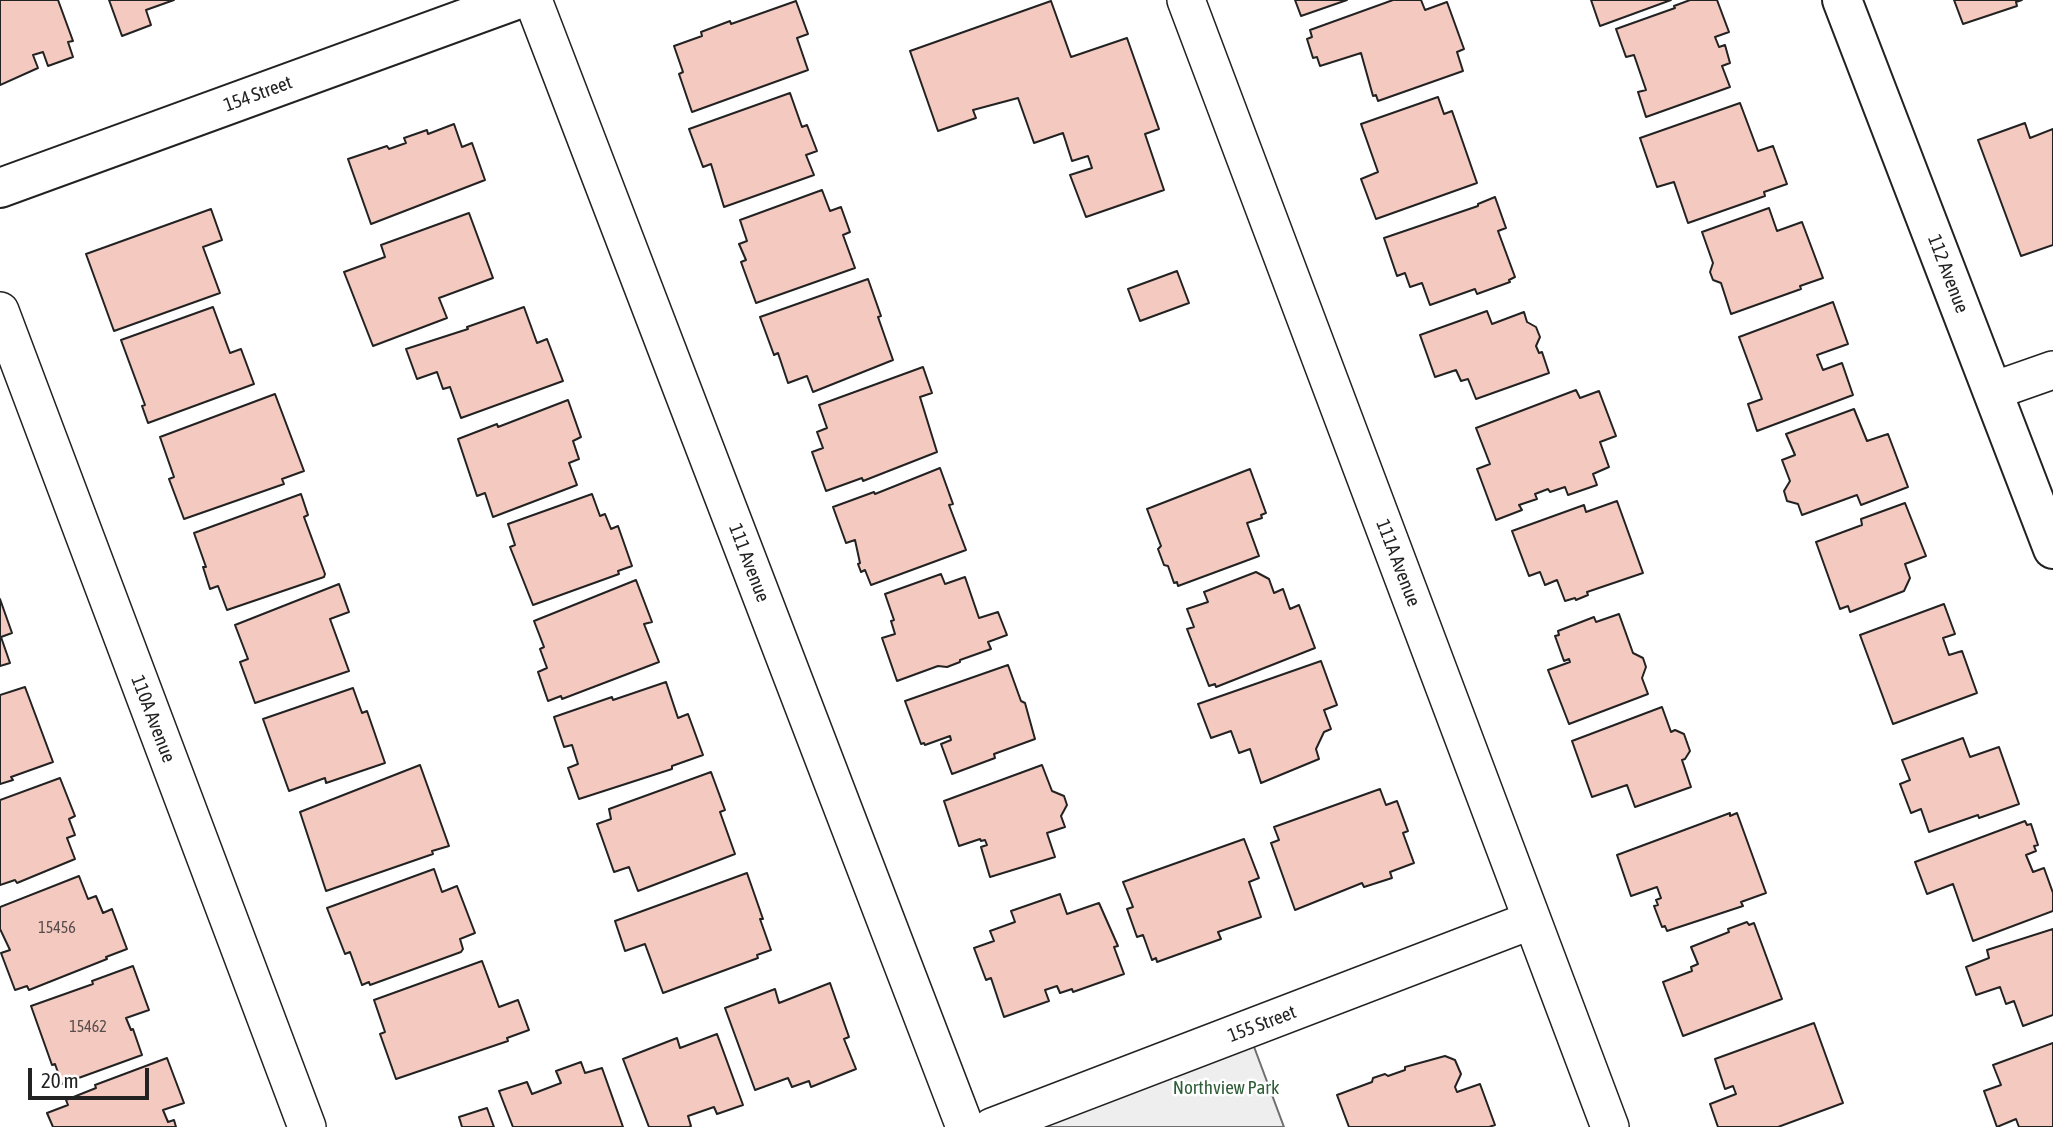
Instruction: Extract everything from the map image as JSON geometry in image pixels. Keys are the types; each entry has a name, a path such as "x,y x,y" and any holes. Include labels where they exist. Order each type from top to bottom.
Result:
{"street":[{"name":"154 Street","path":"0,188 516,0"},
{"name":"111 Avenue","path":"533,0 965,1127"},
{"name":"111A Avenue","path":"1186,0 1610,1127"},
{"name":"112 Avenue","path":"1842,0 2053,549"},
{"name":"110A Avenue","path":"0,310 307,1127"},
{"path":"1993,391 2053,370"},
{"name":"155 Street","path":"992,1127 1532,920"}],"green space":[{"name":"Northview Park","path":"1250,1036 1284,1127 1012,1127"}],"building":[{"path":"0,0 58,0 73,41 68,42 73,57 48,66 43,52 33,55 38,68 0,85"},
{"path":"109,0 174,0 146,10 151,25 122,36"},
{"path":"1295,0 1347,0 1301,16"},
{"path":"1393,0 1421,0 1425,10 1447,2 1464,49 1457,52 1463,71 1378,101 1376,95 1373,96 1361,53 1320,66 1317,57 1313,58 1307,39 1312,37 1310,30"},
{"path":"1591,0 1671,0 1600,26"},
{"path":"1690,0 1717,0 1729,32 1715,37 1719,47 1725,45 1730,63 1722,66 1730,87 1646,117 1638,92 1646,90 1634,55 1626,57 1616,29"},
{"path":"1954,0 2022,0 2016,2 2017,6 1963,24"},
{"path":"796,1 808,34 797,38 808,70 692,112 679,74 683,72 674,46 702,36 701,32 730,21 731,24"},
{"path":"1051,1 1071,57 1127,38 1159,129 1145,134 1164,190 1086,217 1070,175 1092,168 1088,156 1072,161 1063,133 1034,143 1018,98 973,110 976,118 938,131 910,51"},
{"path":"790,93 802,127 807,125 817,151 806,155 814,175 724,207 711,164 703,167 689,129"},
{"path":"1438,97 1444,114 1452,111 1477,183 1376,219 1361,179 1378,172 1361,124"},
{"path":"1740,103 1758,151 1773,146 1787,184 1764,192 1765,196 1688,223 1674,182 1657,187 1640,138"},
{"path":"2025,123 2030,138 2053,129 2053,245 2021,256 1978,140"},
{"path":"454,124 462,147 472,143 485,180 371,224 348,159 387,146 389,149 406,143 404,138 427,130 428,134"},
{"path":"822,190 830,211 841,207 850,232 843,235 855,268 756,303 741,262 746,260 739,244 747,241 740,220"},
{"path":"1495,197 1506,228 1498,231 1515,277 1509,280 1510,282 1477,294 1475,289 1430,305 1422,283 1410,287 1405,273 1397,276 1384,238 1478,206"},
{"path":"1769,208 1777,231 1802,222 1823,278 1800,286 1801,289 1731,314 1721,283 1713,280 1710,272 1713,263 1702,232"},
{"path":"211,209 222,240 203,247 220,293 114,331 86,254"},
{"path":"469,213 493,278 439,298 447,318 373,346 344,272 385,257 381,245"},
{"path":"1177,271 1189,303 1140,321 1128,289"},
{"path":"868,279 893,360 813,392 807,376 788,383 778,353 774,355 760,317"},
{"path":"1833,302 1848,344 1817,355 1823,370 1842,363 1853,395 1757,431 1748,404 1762,399 1739,337"},
{"path":"213,307 230,353 241,349 254,384 148,423 142,406 145,405 121,340"},
{"path":"524,307 537,343 547,339 563,381 461,418 450,387 443,389 437,372 417,379 406,349"},
{"path":"1487,311 1492,324 1524,312 1527,322 1536,327 1540,337 1536,346 1539,353 1542,352 1549,373 1476,399 1468,379 1461,381 1456,370 1435,377 1420,335"},
{"path":"923,367 932,393 920,397 937,452 863,481 862,478 826,491 812,452 823,448 817,432 827,428 819,405"},
{"path":"1576,390 1580,398 1599,391 1616,436 1600,442 1609,467 1593,474 1597,485 1568,495 1565,487 1550,492 1548,489 1535,494 1537,499 1519,505 1522,510 1496,520 1477,469 1490,464 1476,428"},
{"path":"275,394 304,471 282,479 284,484 184,519 169,479 174,477 160,437"},
{"path":"568,400 581,437 573,441 579,459 569,463 577,485 493,517 485,493 477,496 458,439"},
{"path":"1854,409 1867,441 1888,434 1908,487 1861,505 1857,495 1802,515 1798,504 1787,501 1784,491 1790,481 1782,460 1795,455 1786,434"},
{"path":"940,468 953,504 949,505 966,550 871,585 865,570 861,572 858,564 860,563 855,540 846,543 833,507 874,492 875,494"},
{"path":"1250,469 1266,513 1261,515 1262,518 1247,523 1259,556 1178,586 1177,582 1174,583 1168,566 1164,565 1158,549 1161,546 1147,509"},
{"path":"301,494 308,515 304,517 324,577 227,610 218,586 210,589 203,567 206,567 194,533"},
{"path":"592,494 600,516 605,514 611,529 618,526 632,566 618,571 619,574 533,605 510,547 515,545 508,524"},
{"path":"1617,501 1643,573 1587,592 1588,595 1576,600 1565,601 1557,580 1545,585 1540,572 1529,576 1512,531 1584,505 1586,512"},
{"path":"1905,503 1926,556 1905,564 1910,578 1904,591 1850,612 1848,606 1840,609 1816,542 1862,525 1861,519"},
{"path":"1256,572 1269,579 1274,593 1283,589 1290,609 1299,605 1315,648 1216,687 1215,684 1209,686 1187,629 1194,627 1187,609 1208,602 1204,592"},
{"path":"941,574 945,584 965,577 979,618 998,612 1007,635 988,642 991,649 960,662 947,667 938,666 897,681 882,638 895,634 891,621 894,620 885,594"},
{"path":"636,580 652,622 644,624 659,662 562,699 561,696 548,701 538,672 547,668 540,649 544,647 534,621"},
{"path":"339,584 349,612 330,619 349,671 255,703 240,662 248,659 235,625"},
{"path":"0,599 12,633 1,637 10,663 0,666"},
{"path":"1944,604 1955,634 1943,638 1949,655 1962,651 1977,693 1893,724 1860,635"},
{"path":"1619,614 1633,653 1643,658 1646,667 1642,678 1648,694 1569,724 1548,670 1570,662 1569,659 1564,661 1555,636 1559,635 1558,631 1594,617 1596,622"},
{"path":"1321,661 1337,705 1324,710 1331,729 1324,732 1316,749 1319,759 1261,783 1250,749 1239,753 1231,731 1211,738 1198,704"},
{"path":"1008,665 1021,701 1025,703 1035,739 994,754 995,758 952,774 941,744 951,740 950,736 921,744 905,701"},
{"path":"666,682 678,718 688,714 703,755 672,766 672,769 579,799 568,768 578,764 572,745 564,747 554,717"},
{"path":"25,687 53,762 11,777 13,780 0,784 0,695"},
{"path":"353,688 362,713 367,711 385,763 326,783 325,778 289,791 263,719"},
{"path":"1662,707 1671,732 1675,730 1684,734 1690,751 1682,760 1691,787 1635,807 1627,785 1592,797 1572,741"},
{"path":"1963,738 1970,757 1999,747 2019,804 1929,832 1921,809 1911,813 1900,784 1910,780 1902,760"},
{"path":"420,765 449,846 326,891 300,812"},
{"path":"1042,765 1052,791 1064,796 1067,805 1061,816 1065,827 1047,833 1055,857 990,877 981,847 987,845 985,840 959,846 944,801"},
{"path":"711,772 725,810 720,812 735,854 638,891 629,867 614,872 597,824 611,819 609,809"},
{"path":"60,778 75,816 69,819 75,835 67,838 75,859 17,883 15,880 0,885 0,800"},
{"path":"1380,789 1386,805 1397,801 1408,831 1403,833 1414,863 1390,872 1392,878 1364,887 1362,883 1295,910 1271,843 1279,840 1274,827"},
{"path":"1730,813 1730,816 1737,813 1766,893 1741,902 1743,906 1667,931 1665,926 1662,927 1654,906 1658,905 1656,900 1661,898 1657,887 1631,896 1617,855"},
{"path":"2025,821 2027,825 2031,824 2038,845 2034,846 2036,851 2026,855 2033,872 2044,868 2053,893 2053,911 1973,941 1953,884 1927,894 1915,862"},
{"path":"1244,839 1259,878 1249,882 1261,917 1218,932 1221,939 1157,962 1156,958 1152,960 1143,935 1137,937 1127,909 1133,907 1123,882"},
{"path":"434,869 442,892 457,886 475,933 460,939 463,949 461,952 370,985 369,982 362,985 350,952 345,954 327,908"},
{"path":"747,873 771,950 757,955 758,958 663,993 645,944 625,951 615,921"},
{"path":"79,876 88,899 96,896 103,913 112,909 127,949 29,990 27,986 15,990 1,953 10,950 0,929 0,907"},
{"path":"1060,894 1067,914 1099,903 1118,946 1114,947 1124,974 1073,992 1072,989 1060,993 1057,986 1045,990 1049,1001 1004,1017 991,978 986,980 974,948 994,941 990,931 1015,922 1011,911"},
{"path":"1747,922 1749,925 1754,923 1782,999 1683,1036 1663,982 1692,971 1691,967 1698,964 1691,947"},
{"path":"2053,929 2053,1015 2023,1026 2014,1001 2006,1004 2000,987 1976,995 1966,967 1989,958 1987,950"},
{"path":"482,961 499,1007 518,1000 529,1030 507,1038 508,1041 396,1079 380,1034 385,1032 374,1000"},
{"path":"133,966 149,1010 126,1018 142,1055 62,1084 55,1064 52,1065 31,1006 93,984 92,981"},
{"path":"830,983 849,1037 844,1039 856,1069 811,1087 809,1081 792,1087 788,1078 755,1090 725,1008 775,989 779,1003"},
{"path":"1814,1023 1843,1103 1778,1127 1718,1127 1710,1104 1736,1094 1733,1086 1725,1089 1715,1059"},
{"path":"717,1034 743,1105 717,1114 714,1107 688,1116 689,1127 649,1127 623,1059 677,1038 680,1048"},
{"path":"2053,1043 2053,1127 2019,1127 2016,1119 1997,1127 1984,1091 2001,1085 1993,1065"},
{"path":"1445,1056 1455,1060 1461,1074 1455,1087 1457,1092 1480,1084 1495,1125 1349,1127 1337,1095 1372,1082 1373,1078 1385,1074 1388,1076 1405,1070 1405,1067"},
{"path":"167,1058 184,1103 163,1110 168,1122 174,1120 176,1127 53,1127 47,1113 68,1105 66,1100 96,1088 95,1085"},
{"path":"581,1062 585,1073 602,1068 623,1127 513,1127 499,1091 527,1082 532,1094 561,1083 556,1071"},
{"path":"487,1108 494,1127 462,1127 459,1117"}]}
